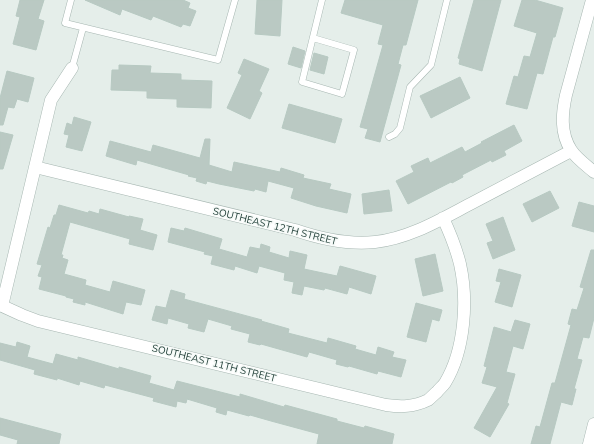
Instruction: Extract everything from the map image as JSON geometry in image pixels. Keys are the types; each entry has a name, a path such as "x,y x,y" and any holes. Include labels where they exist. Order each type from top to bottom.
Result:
{"street":[{"path":"592,0 566,94 563,110 563,125 565,138 571,151 594,172"},
{"path":"1,306 36,167 51,100 72,68"},
{"name":"SOUTHEAST 12TH STREET","path":"36,167 279,226 317,237 343,242 359,243 376,242 407,235 443,218 571,151"},
{"name":"SOUTHEAST 11TH STREET","path":"1,306 38,320 386,405 401,407 416,405 429,399 444,384 451,371 460,342 463,326 463,284 460,263 450,233 443,218"},
{"path":"589,444 594,424"}],"lane":[{"path":"71,0 65,23 218,60 235,0"},
{"path":"313,38 354,50 342,94 302,82 322,0"},
{"path":"389,137 395,134 400,128 410,87 431,65 447,0"},
{"path":"72,68 82,28"}],"building":[{"path":"20,0 44,0 38,19 44,21 36,50 13,44 20,17 16,16"},
{"path":"85,0 183,0 190,3 188,8 196,11 190,26 183,24 181,27 153,16 151,20 122,9 120,15"},
{"path":"257,0 282,0 280,36 255,34"},
{"path":"345,0 418,0 406,45 403,45 398,64 401,65 380,142 365,138 368,129 360,127 383,45 378,44 383,25 341,13"},
{"path":"474,0 501,0 482,71 459,64 460,59 458,58"},
{"path":"522,0 535,0 563,8 543,74 537,73 527,109 506,104 514,76 518,77 524,56 530,57 537,33 514,26"},
{"path":"293,47 305,51 301,68 288,64"},
{"path":"314,53 328,57 324,74 310,70"},
{"path":"244,59 269,69 259,91 262,93 250,119 227,108 242,75 238,73"},
{"path":"119,65 151,66 150,73 181,74 181,80 212,81 211,108 177,107 177,99 147,98 147,91 111,90 112,70 119,70"},
{"path":"7,71 34,78 28,102 17,99 14,108 8,107 3,125 0,125 0,98"},
{"path":"460,77 470,98 431,118 420,96"},
{"path":"289,104 342,119 335,143 282,128"},
{"path":"74,117 91,122 82,151 66,147 69,135 64,134 67,123 72,125"},
{"path":"514,125 522,141 504,151 506,155 492,162 491,160 462,175 463,177 452,183 451,182 408,204 396,181 414,172 411,166 428,158 430,163 462,147 465,152"},
{"path":"0,132 13,135 3,169 0,169"},
{"path":"205,139 210,139 209,165 232,172 234,162 280,172 281,168 304,175 303,178 331,184 329,189 351,194 347,213 316,206 291,198 294,188 268,181 266,192 255,189 254,191 207,181 206,184 196,181 197,178 188,176 189,175 137,160 136,165 106,156 110,141 151,152 153,145 200,158"},
{"path":"389,190 392,211 364,214 362,194"},
{"path":"550,191 559,208 532,222 523,204"},
{"path":"579,202 594,206 594,232 572,226"},
{"path":"59,205 88,213 89,211 99,214 100,209 129,217 143,219 140,230 157,235 153,250 129,244 130,239 70,222 61,255 63,255 62,258 68,260 64,274 86,280 85,285 110,292 113,281 145,290 141,305 126,302 123,314 85,302 85,305 73,302 74,299 39,289 42,277 38,276 42,265 37,264 48,227 50,228"},
{"path":"503,217 515,250 493,259 487,243 493,241 486,224"},
{"path":"171,228 184,231 185,228 222,239 219,249 247,257 250,247 260,249 261,244 270,247 269,252 289,258 290,251 307,255 304,269 337,276 340,266 376,276 371,294 349,287 347,294 325,288 324,290 304,286 302,295 292,293 294,282 284,280 285,273 259,266 257,273 235,266 234,270 211,264 213,256 204,254 205,252 168,242"},
{"path":"591,250 594,250 594,318 589,338 583,337 577,359 582,360 574,389 576,389 572,405 561,402 550,444 531,444 536,426 540,427 552,383 555,383 571,325 568,324 572,309 577,310 584,288 580,287"},
{"path":"435,254 443,291 423,296 415,259"},
{"path":"499,269 521,275 512,307 495,302 501,282 496,281"},
{"path":"171,290 185,294 184,299 262,320 261,321 289,329 288,333 327,343 328,338 356,346 355,349 376,355 378,347 394,352 392,357 406,360 401,377 378,371 377,374 336,364 337,360 309,352 307,357 261,344 248,342 250,334 231,329 232,326 208,319 204,332 188,328 189,324 168,318 167,324 152,320 156,306 166,308"},
{"path":"416,303 442,310 439,321 432,319 426,342 407,337"},
{"path":"515,320 530,324 523,349 513,346 506,372 515,374 507,403 509,404 490,437 474,428 497,387 482,383 487,367 484,366 494,327 511,332"},
{"path":"17,342 30,346 27,357 53,364 56,354 78,360 78,357 119,369 119,367 151,376 149,383 174,390 177,381 240,397 240,394 284,407 285,405 337,419 337,421 364,428 365,426 394,434 392,444 317,444 319,434 227,410 226,415 216,412 217,408 187,399 186,403 177,401 176,407 153,401 154,398 105,385 104,388 80,381 79,385 57,378 57,380 34,374 35,370 0,360 0,343 16,347"},
{"path":"0,418 61,434 59,444 17,444 18,440 0,435"}]}
